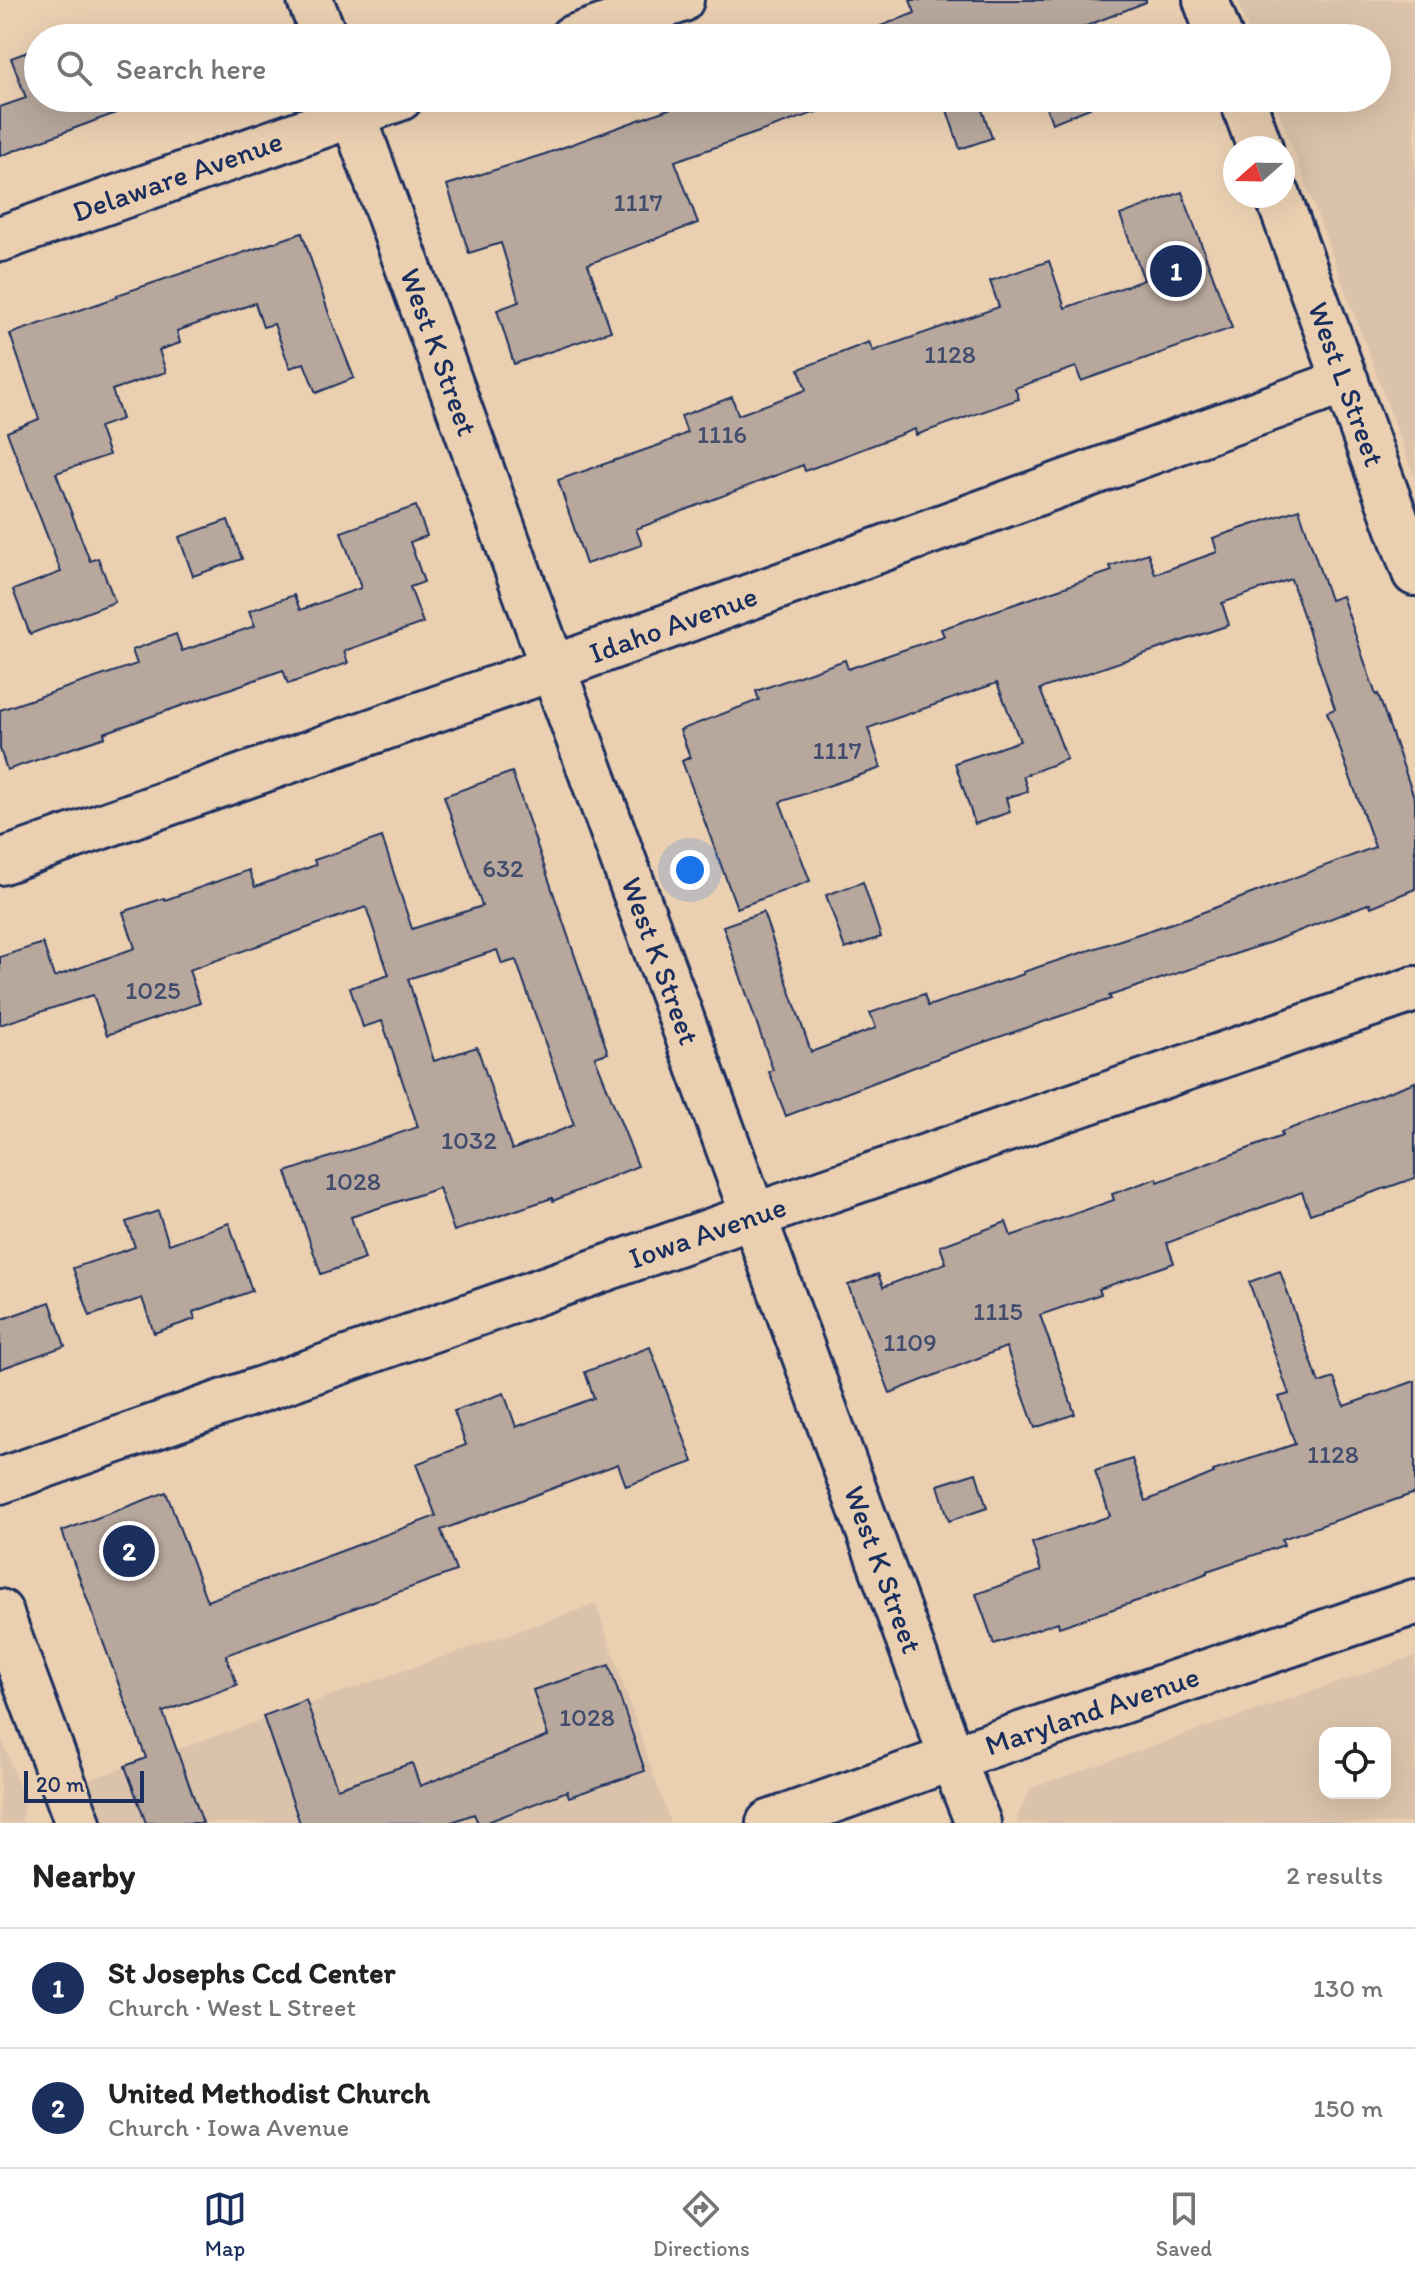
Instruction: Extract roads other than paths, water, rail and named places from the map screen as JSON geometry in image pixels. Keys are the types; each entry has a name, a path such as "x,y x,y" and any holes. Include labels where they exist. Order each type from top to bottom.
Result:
{"street":[{"path":"310,0 319,24"},
{"path":"612,24 681,0"},
{"path":"1206,0 1215,24"},
{"name":"Delaware Avenue","path":"0,239 334,112"},
{"name":"West K Street","path":"352,112 978,1823"},
{"path":"1247,112 1256,136"},
{"name":"West L Street","path":"1282,208 1415,573"},
{"name":"Idaho Avenue","path":"0,862 553,668 1346,381"},
{"name":"Iowa Avenue","path":"0,1481 754,1216 1415,989"},
{"name":"Maryland Avenue","path":"769,1823 1415,1602"},
{"path":"0,1612 68,1814"}],"place":[{"name":"St Josephs Ccd Center","path":"1176,271"},
{"name":"United Methodist Church","path":"129,1551"}]}
